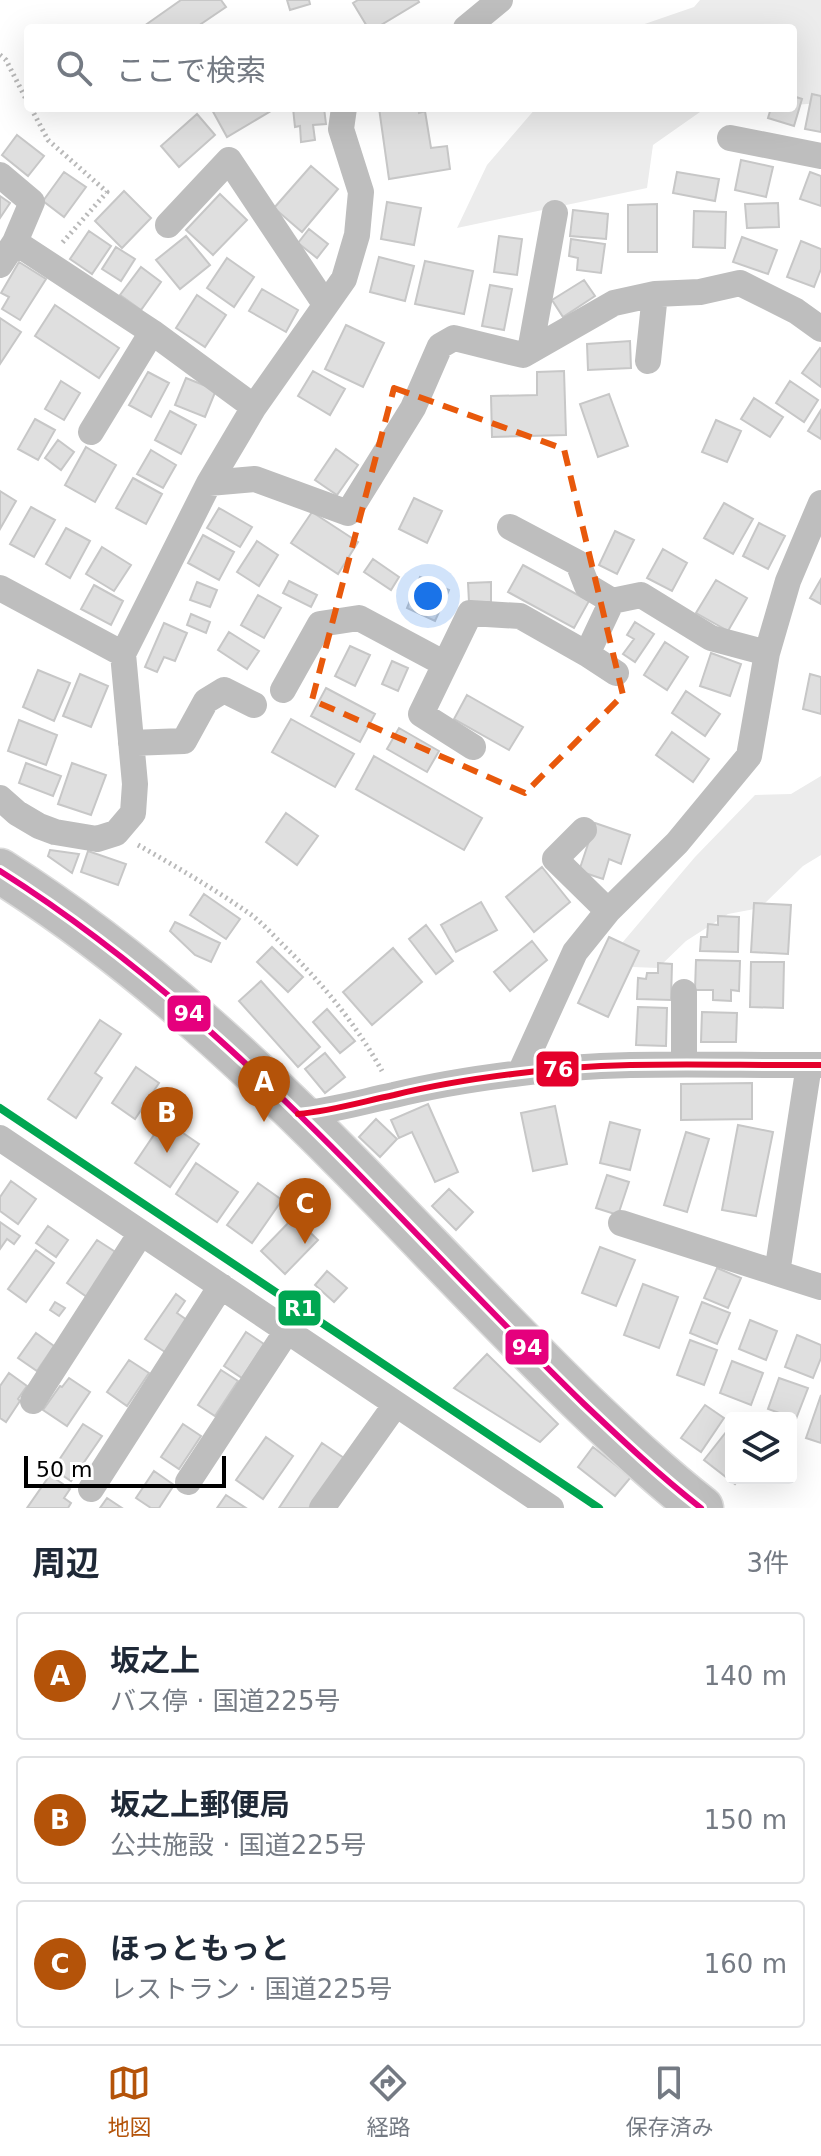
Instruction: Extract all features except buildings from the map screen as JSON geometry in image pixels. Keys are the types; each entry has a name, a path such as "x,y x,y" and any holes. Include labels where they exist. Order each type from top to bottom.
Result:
{"highway":[{"path":"0,871 43,898 210,1030 298,1114 514,1336 617,1435 701,1508"}],"street":[{"path":"471,24 500,0"},
{"path":"0,798 17,813 55,832 97,839 116,833 133,813 135,784 123,654 209,483 254,407 344,279 357,235 361,192 341,129 343,112"},
{"path":"730,138 821,156"},
{"path":"168,225 229,160 325,304"},
{"path":"0,175 32,202 15,242 0,265"},
{"path":"530,351 555,213"},
{"path":"15,242 152,332 254,407"},
{"path":"209,483 255,479 348,513 413,408 440,346 454,338 523,355 614,303 655,294 700,292 740,283 796,311 821,329"},
{"path":"648,361 655,294"},
{"path":"91,432 152,332"},
{"path":"520,1073 575,952 608,911 677,843 749,756 767,653 788,581 821,503"},
{"path":"510,527 578,563 587,586 612,601 641,595 711,638 767,653"},
{"path":"0,588 123,654"},
{"path":"587,654 612,601"},
{"path":"473,747 421,714 470,613 520,616 616,673"},
{"path":"283,690 320,624 359,618 445,664"},
{"path":"131,743 184,741 206,701 224,690 254,705"},
{"path":"584,830 555,859 608,911"},
{"path":"684,992 684,1063"},
{"path":"298,1114 334,1111 395,1095 520,1073 684,1063 815,1065 777,1273"},
{"path":"0,1138 543,1506"},
{"path":"621,1223 821,1287"},
{"path":"33,1401 141,1233"},
{"path":"91,1489 221,1286"},
{"path":"188,1482 287,1331"},
{"path":"322,1508 396,1404"}],"path":[{"path":"0,55 6,60 24,95"},
{"path":"33,112 48,140 107,192 46,262"},
{"path":"116,833 181,869 255,918 305,966 364,1038 395,1095"}],"highlighted area":[{"path":"394,388 564,449 623,695 525,793 312,700"}],"shaded area":[{"path":"700,0 821,0 821,103 797,105 797,24 645,24 694,7"},
{"path":"533,112 700,112 653,145 647,188 457,228 487,165"},
{"path":"821,776 821,855 803,866 760,908 728,914 686,941 658,968 633,967 622,943 695,857 755,795 791,794"}],"transit line":[{"name":"94","path":"0,871 103,943 200,1022 337,1152 584,1404 701,1508"},
{"name":"76","path":"298,1114 457,1082 558,1069 634,1065 821,1065"},
{"name":"R1","path":"0,1108 599,1508"}],"place":[{"name":"坂之上","path":"264,1122"},
{"name":"坂之上郵便局","path":"167,1153"},
{"name":"ほっともっと","path":"305,1244"}]}
